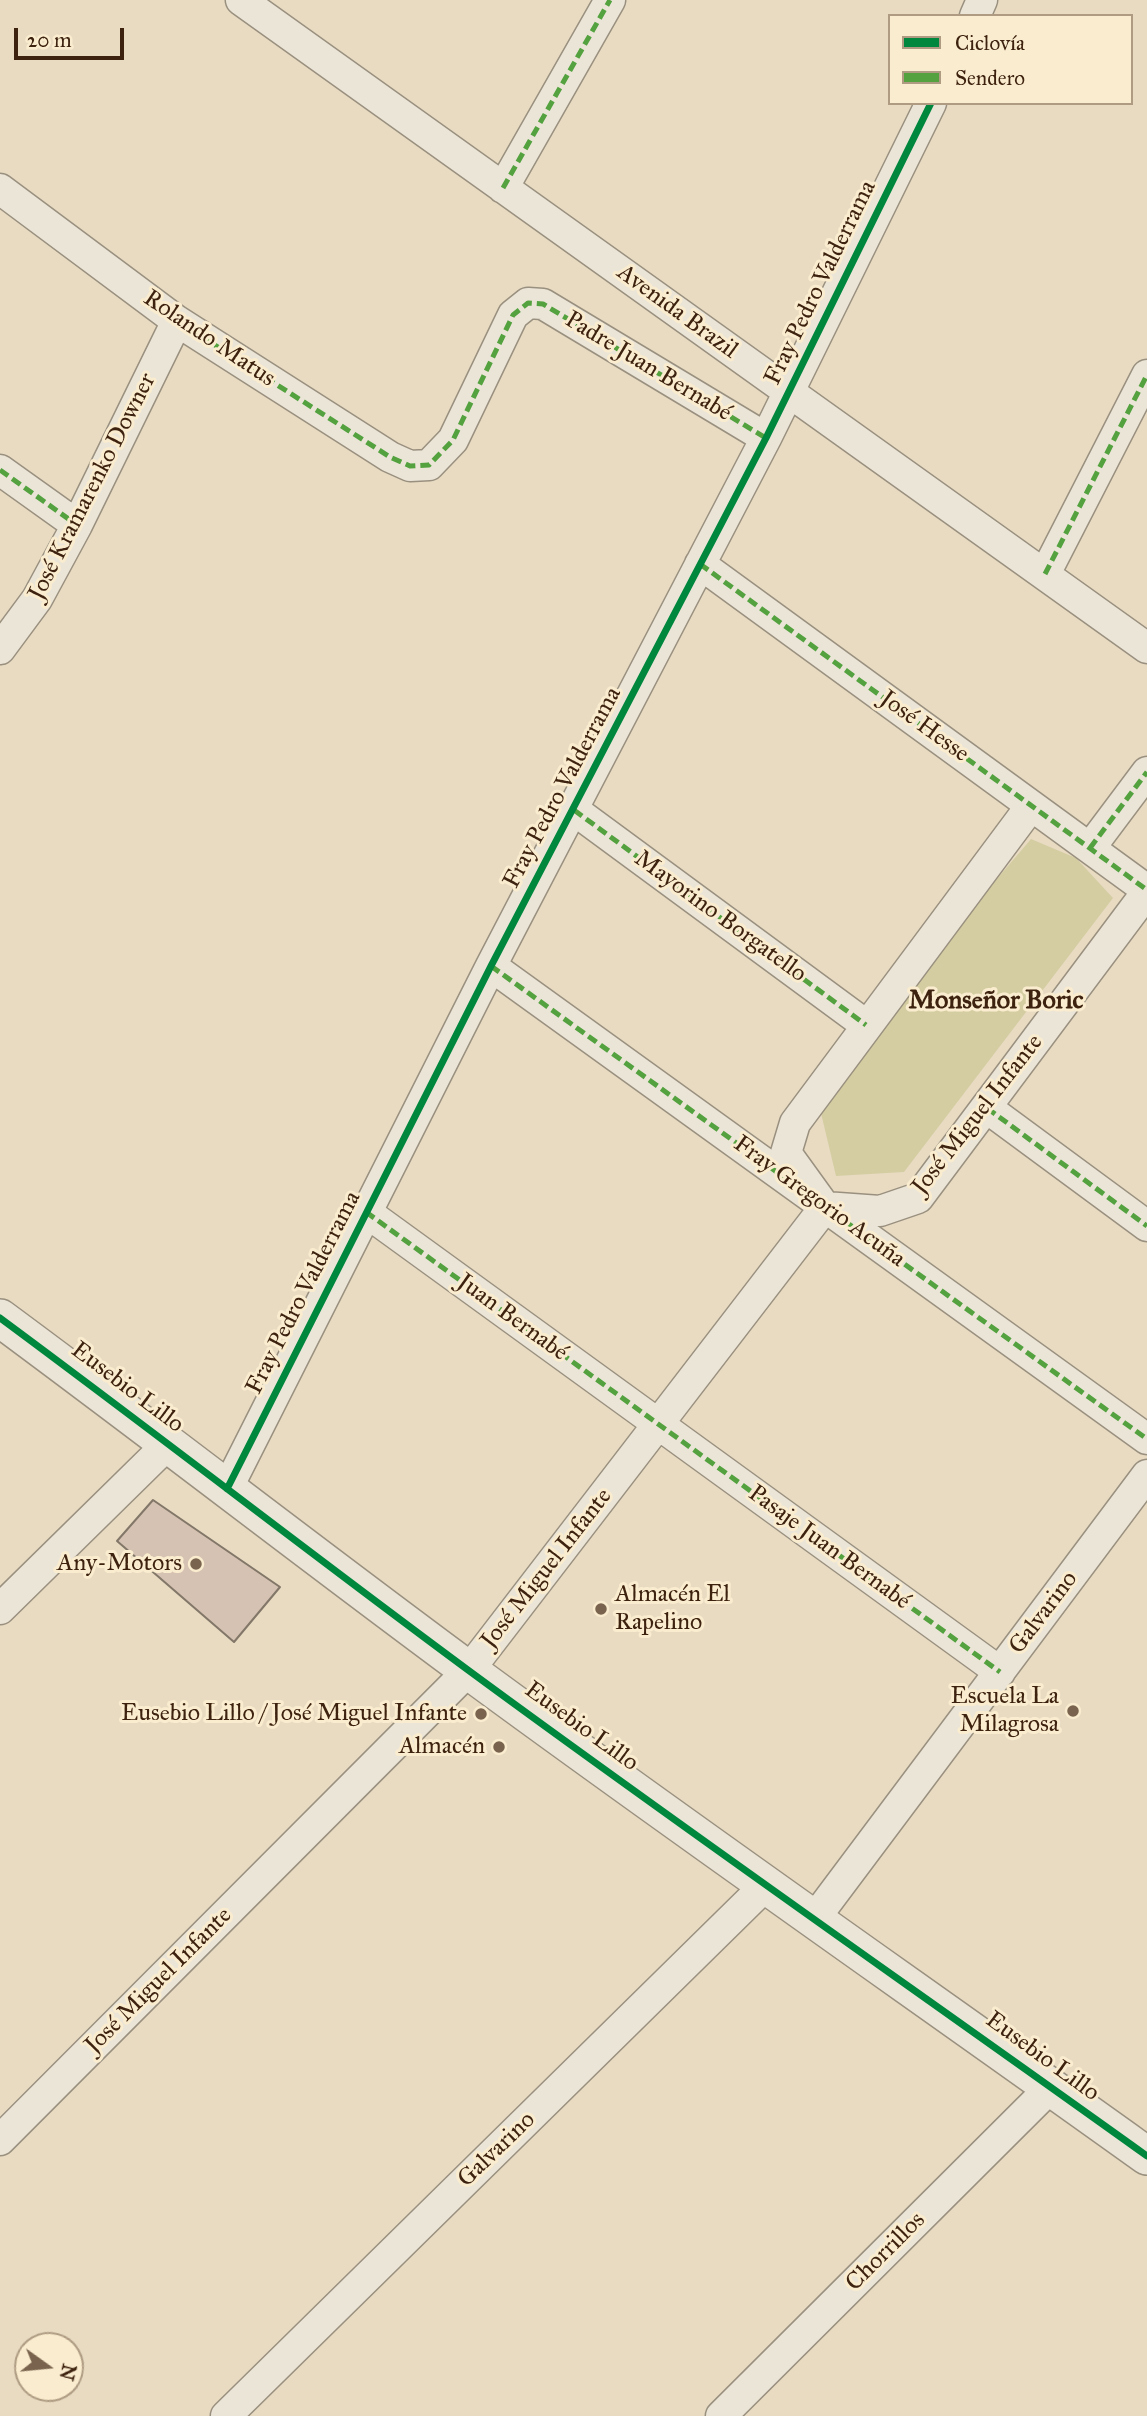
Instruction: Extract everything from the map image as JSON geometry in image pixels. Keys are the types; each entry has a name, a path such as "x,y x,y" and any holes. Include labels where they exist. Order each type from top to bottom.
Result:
{"street":[{"name":"Avenida Brazil","path":"241,0 1147,648"},
{"path":"503,188 610,0"},
{"name":"Fray Pedro Valderrama","path":"227,1489 491,966 766,438 930,105"},
{"name":"Rolando Matus","path":"0,189 177,321 390,457 411,466 429,465"},
{"name":"Padre Juan Bernabé","path":"429,465 453,440 513,315 528,303 543,304 766,438"},
{"name":"José Kramarenko Downer","path":"0,649 37,599 77,526 177,321"},
{"path":"1045,574 1147,375"},
{"path":"0,470 77,526"},
{"name":"José Hesse","path":"701,564 1147,891"},
{"path":"1090,848 1147,772"},
{"path":"825,1207 786,1153 795,1122 1031,806"},
{"name":"Mayorino Borgatello","path":"574,810 866,1025"},
{"name":"José Miguel Infante","path":"0,2140 469,1670 825,1207 880,1211 918,1198 988,1108 1147,891"},
{"name":"Fray Gregorio Acuña","path":"491,966 1147,1439"},
{"path":"988,1108 1147,1226"},
{"name":"Juan Bernabé","path":"366,1212 658,1424"},
{"name":"Eusebio Lillo","path":"0,1318 469,1670 1147,2156"},
{"name":"Pasaje Juan Bernabé","path":"658,1424 999,1672"},
{"path":"0,1609 169,1443"},
{"name":"Galvarino","path":"815,1918 1147,1475"},
{"name":"Galvarino","path":"226,2416 767,1884"},
{"name":"Chorrillos","path":"721,2416 1051,2087"}],"shaded area":[{"path":"1031,839 1076,858 1113,898 904,1172 836,1176 820,1109 984,894"}],"building":[{"name":"Any-Motors","path":"153,1500 280,1587 234,1642 117,1541"}],"marked path":[{"path":"503,188 610,0"},
{"path":"177,321 390,457 410,466 429,465 453,440 513,315 528,303 543,304 766,438"},
{"path":"1045,574 1147,375"},
{"path":"0,470 77,525"},
{"path":"700,564 1147,890"},
{"path":"1090,848 1147,772"},
{"path":"574,810 866,1025"},
{"path":"491,966 1147,1439"},
{"path":"987,1108 1147,1226"},
{"path":"366,1212 1000,1672"}],"cycle path":[{"path":"227,1489 491,966 766,438 930,105"},
{"path":"0,1318 552,1732 1147,2156"}],"place":[{"name":"Any-Motors","path":"196,1564"},
{"name":"Almacén El Rapelino","path":"601,1609"},
{"name":"Escuela La Milagrosa","path":"1073,1711"},
{"name":"Eusebio Lillo / José Miguel Infante","path":"481,1714"},
{"name":"Almacén","path":"499,1747"}],"district":[{"name":"Monseñor Boric","path":"996,1002"}]}
